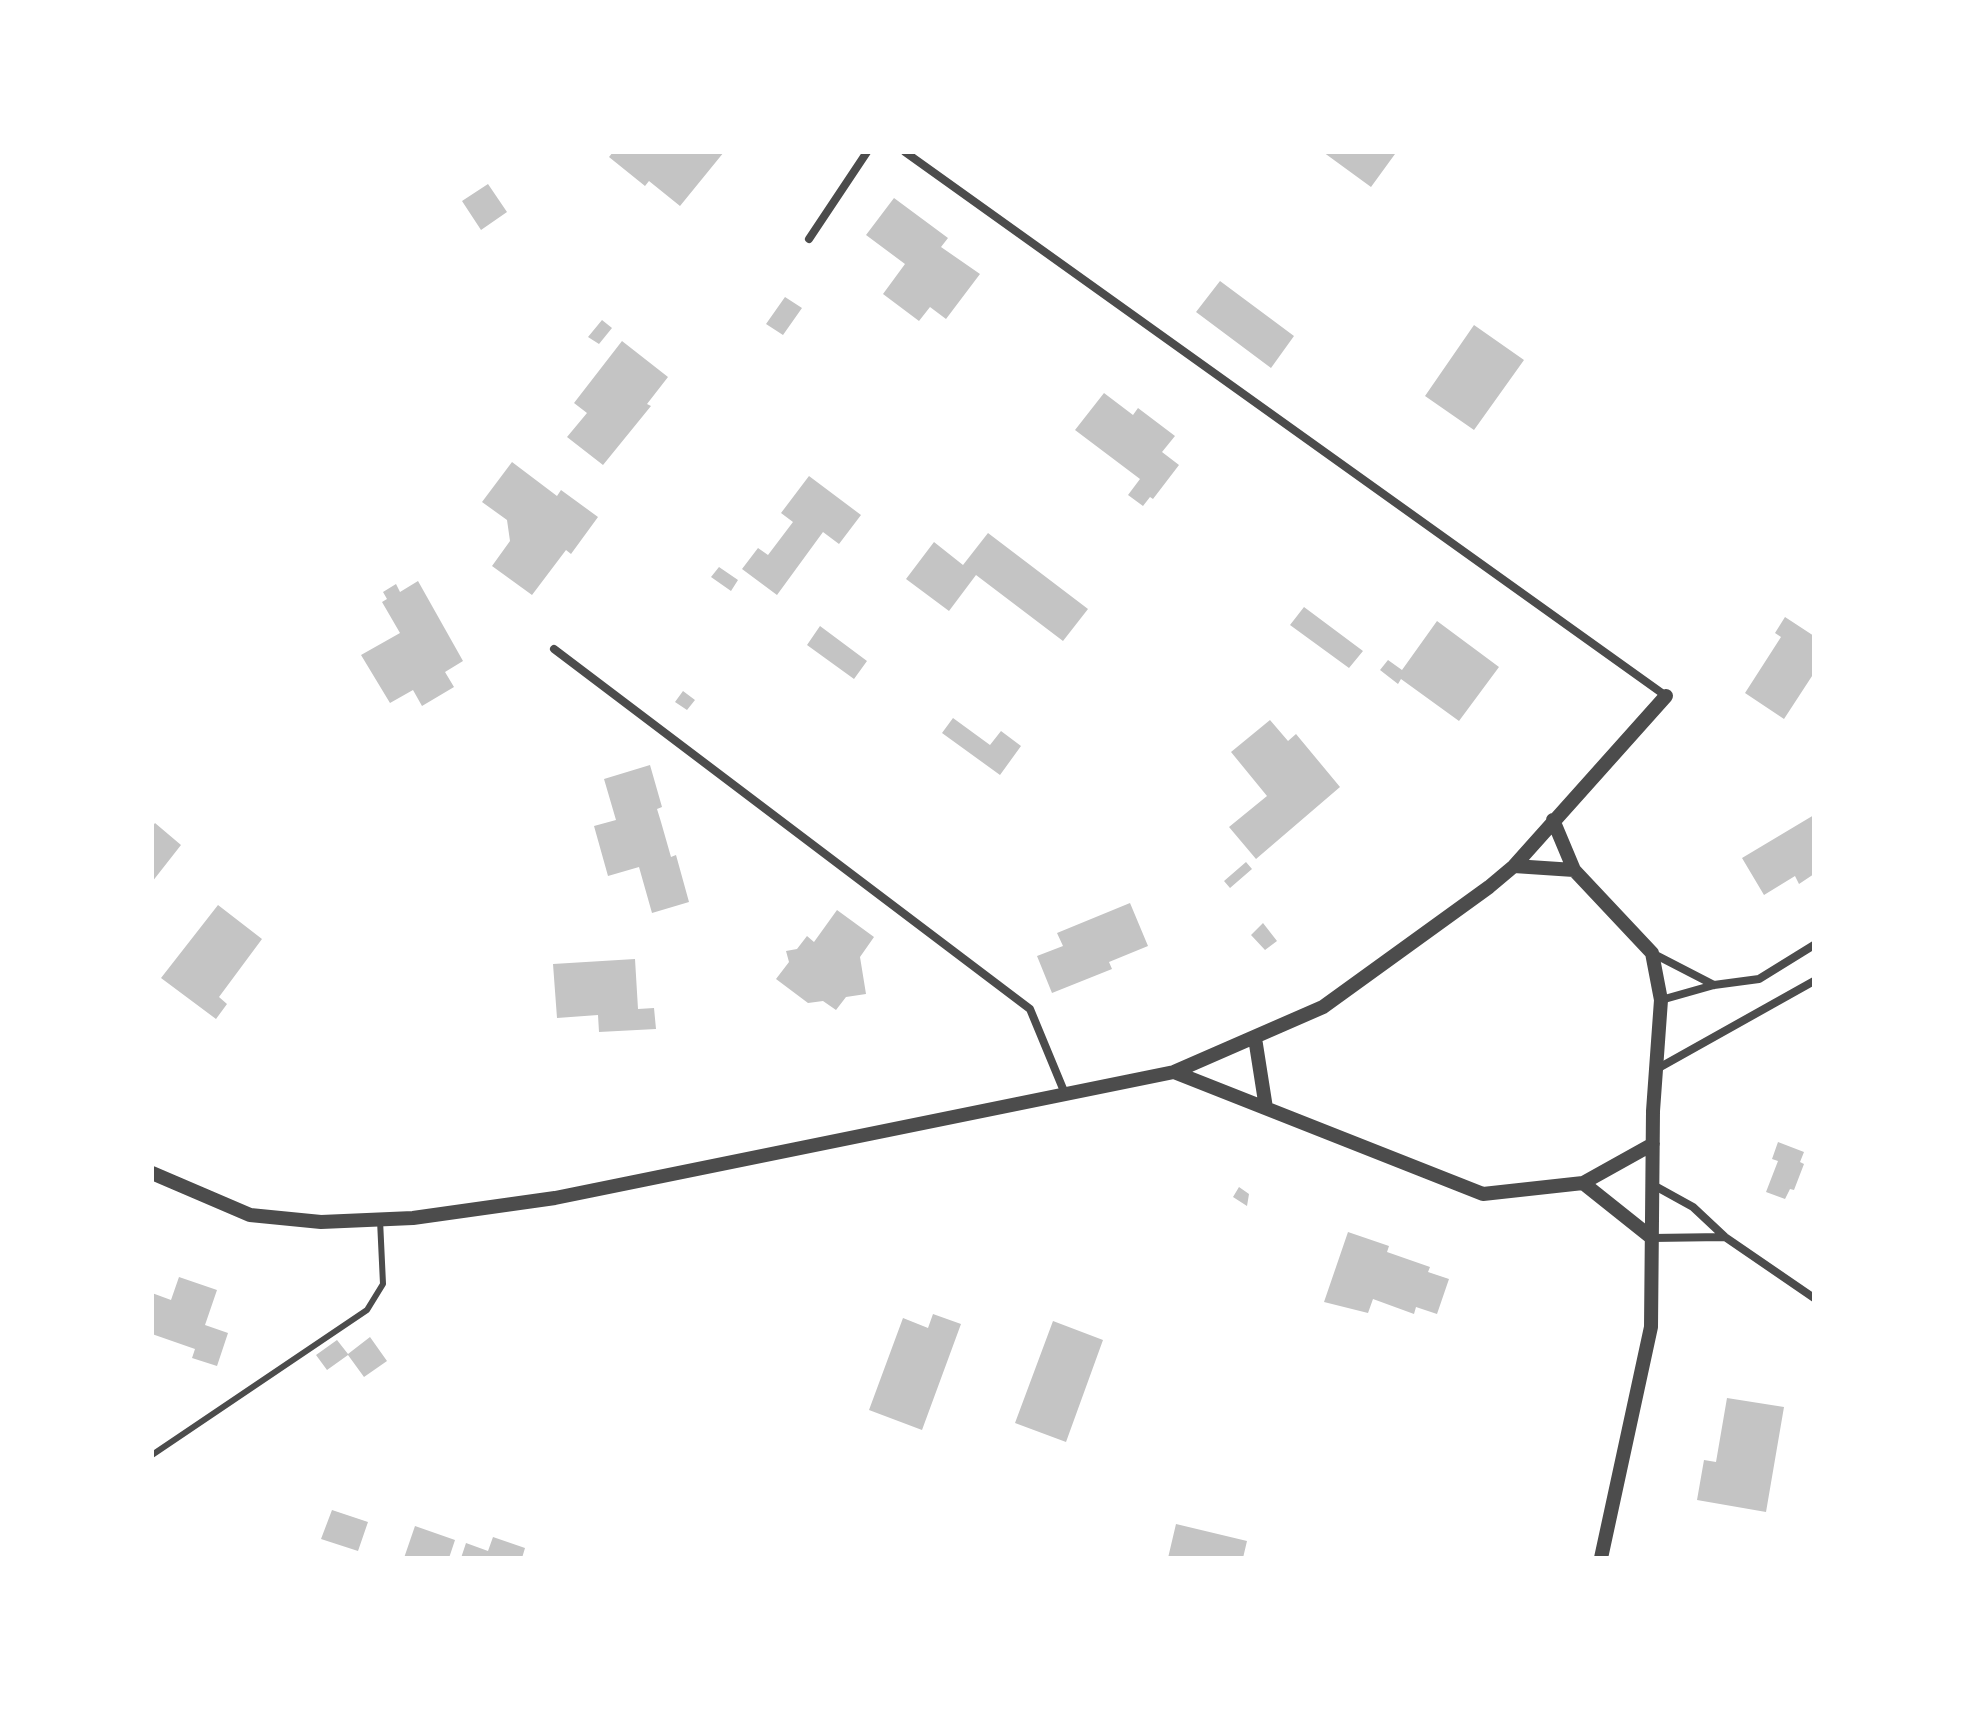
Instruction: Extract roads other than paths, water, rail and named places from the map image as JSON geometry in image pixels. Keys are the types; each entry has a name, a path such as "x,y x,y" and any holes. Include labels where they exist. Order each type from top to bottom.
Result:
{"street":[{"path":"809,239 867,152"},
{"path":"152,1173 250,1215 321,1222 380,1220 555,1198 1174,1072 1323,1007 1419,941 1514,866 1666,696 905,152"},
{"path":"554,649 1030,1009 1066,1096"},
{"path":"1553,820 1574,870 1652,953 1714,985"},
{"path":"1514,866 1574,870"},
{"path":"1661,1000 1714,985 1759,979 1814,945"},
{"path":"1601,1558 1651,1327 1654,1070 1661,1000 1652,953"},
{"path":"1654,1070 1814,981"},
{"path":"1255,1038 1266,1108"},
{"path":"1174,1072 1483,1194 1583,1183 1653,1144"},
{"path":"1583,1183 1652,1238 1725,1237"},
{"path":"1655,1186 1693,1207 1725,1237 1814,1298"}],"lane":[{"path":"152,1455 367,1310 383,1284 380,1220"}]}
